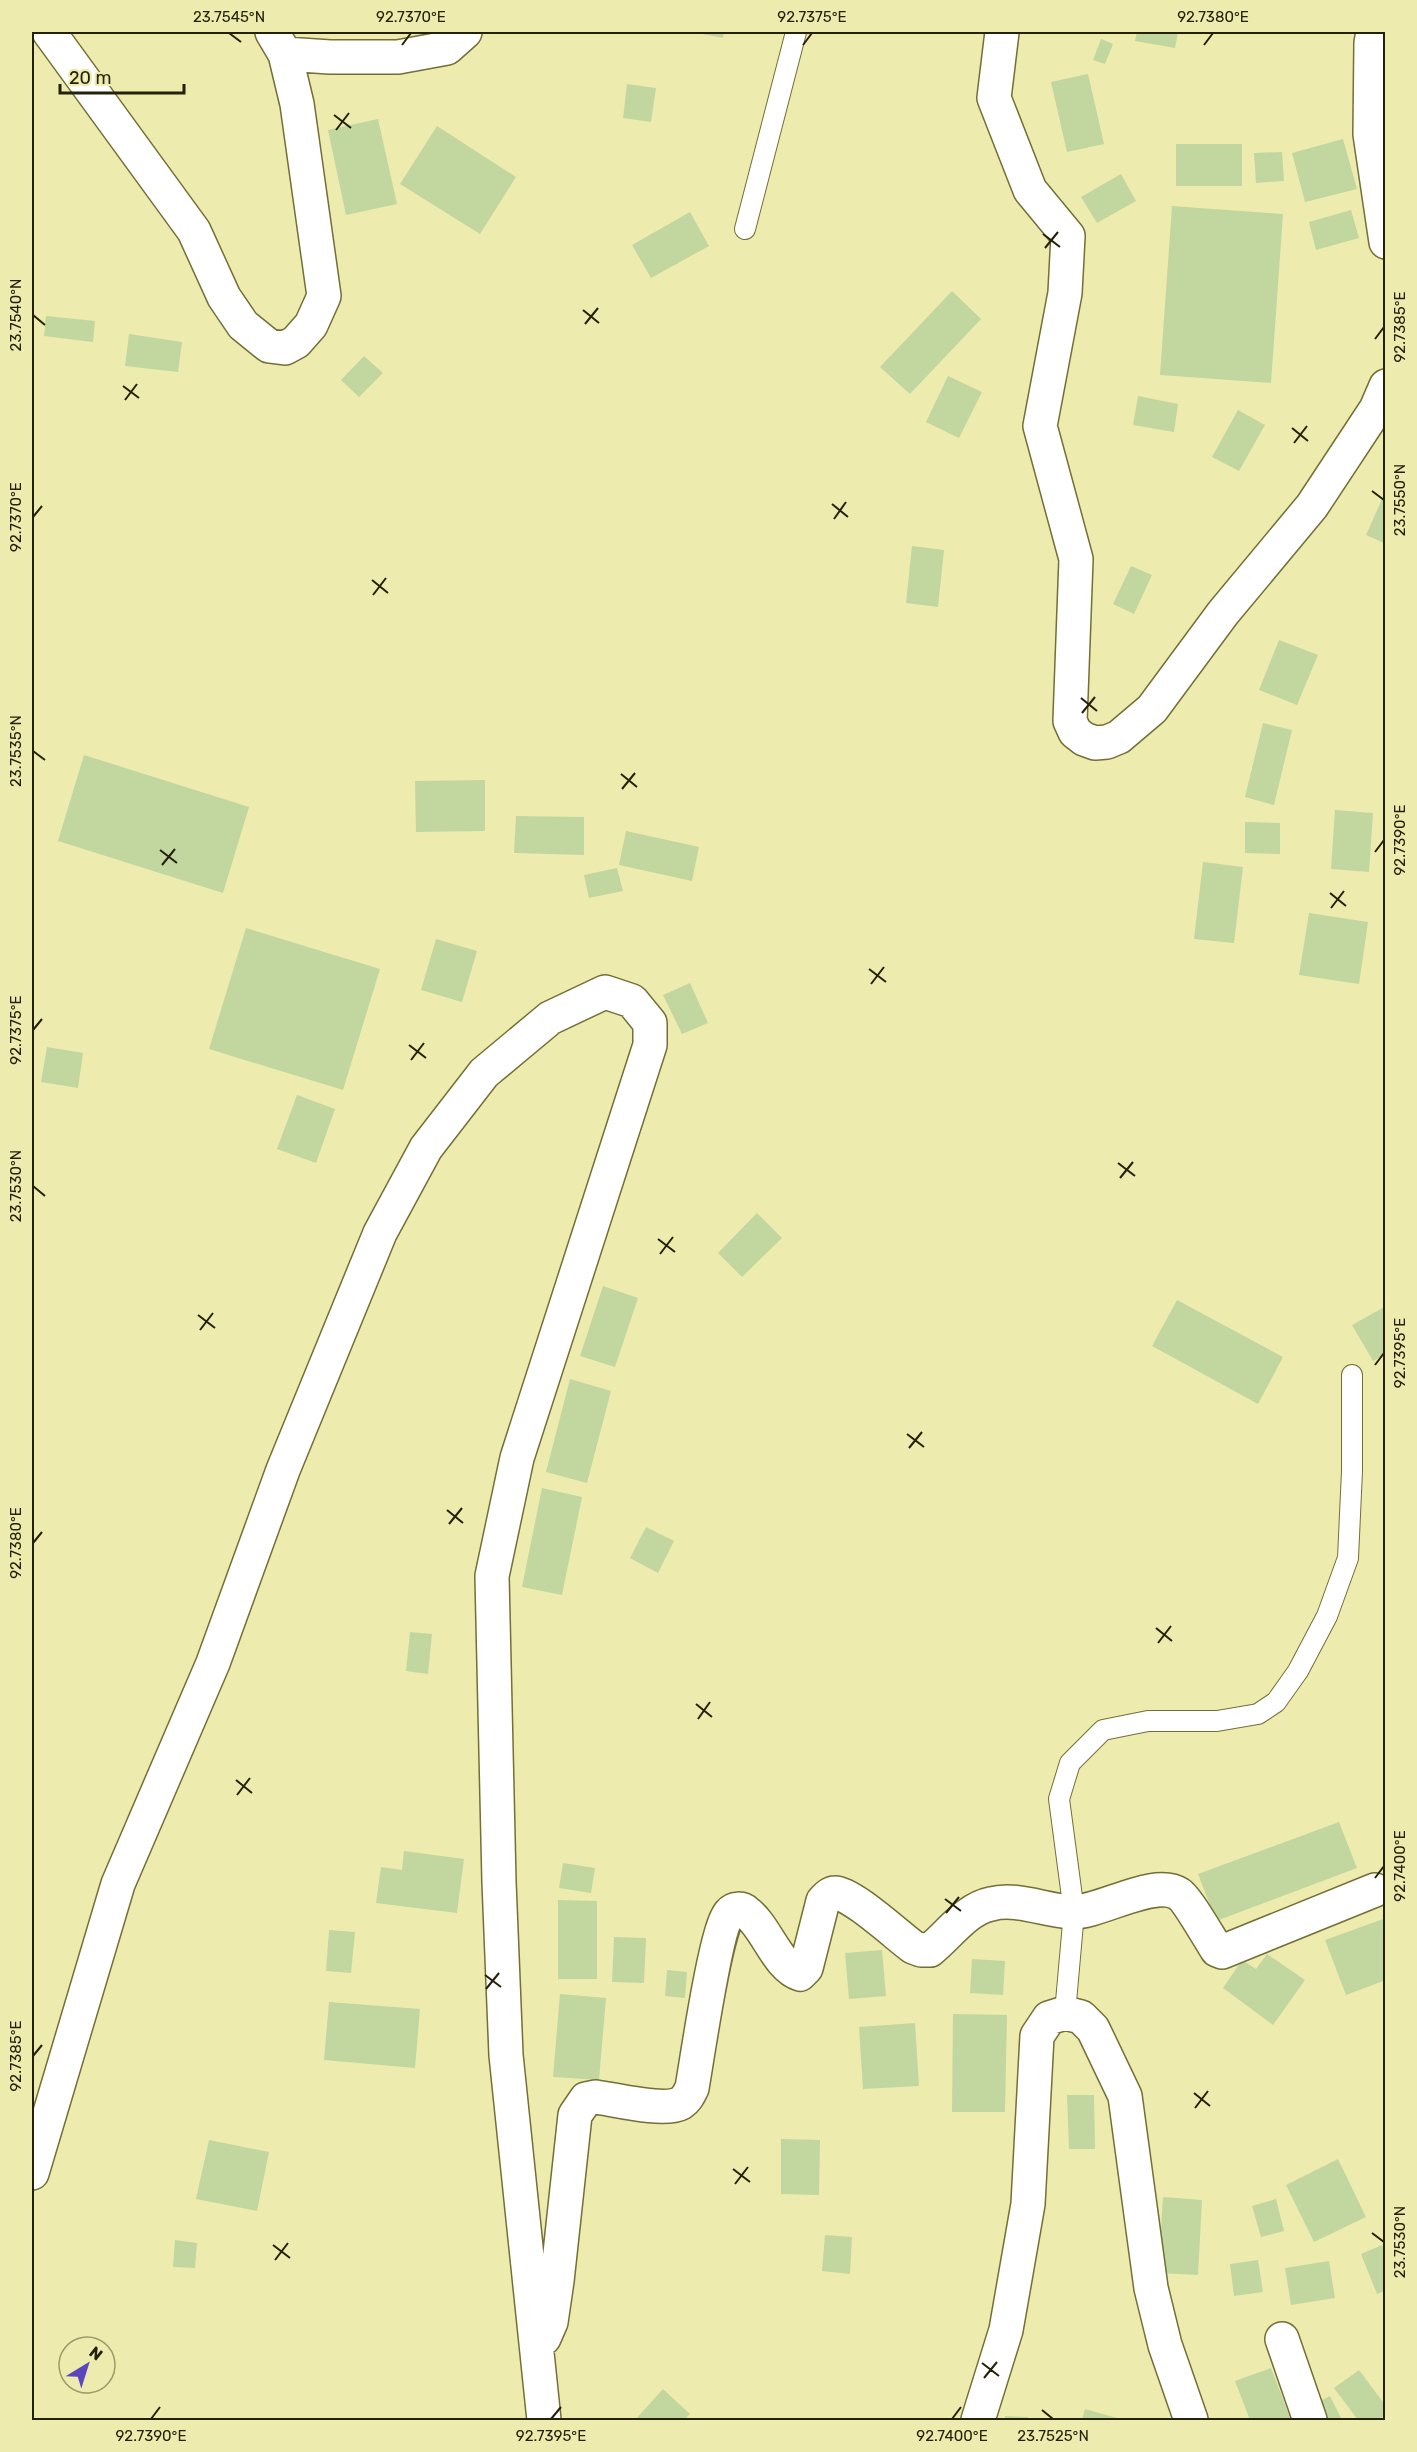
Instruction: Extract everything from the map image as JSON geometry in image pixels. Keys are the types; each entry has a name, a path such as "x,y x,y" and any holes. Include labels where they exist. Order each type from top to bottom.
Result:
{"street":[{"path":"49,32 194,231 224,297 243,325 269,346 285,348 296,342 311,325 324,296 297,104 278,43"},
{"path":"278,43 330,57 398,57 447,48 465,32"},
{"path":"1002,32 994,98 1030,190 1068,236 1065,292 1040,426 1076,559 1070,721 1075,732 1095,743 1107,742 1119,737 1152,709 1223,613 1312,506 1376,409 1386,386"},
{"path":"1373,32 1370,134 1386,242"},
{"path":"32,2174 118,1884 213,1664 283,1470 380,1233 426,1148 484,1073 550,1018 605,992 632,1001 650,1023 650,1045 517,1458 492,1575 499,1882 506,2055 539,2351 544,2421"},
{"path":"539,2351 551,2322 575,2115 586,2099 596,2097 667,2106 679,2104 686,2098 692,2088 717,1946 725,1920 730,1912 736,1909 744,1910 752,1917 789,1967 800,1974 806,1968 823,1900 831,1893 843,1895 858,1904 904,1941 921,1950 930,1950 977,1908 991,1904 1007,1902 1074,1912 1102,1907 1152,1891 1165,1890 1180,1894 1217,1950 1226,1951 1240,1943 1375,1890"},
{"path":"978,2421 1006,2330 1028,2204 1037,2036 1049,2018 1065,2013 1081,2017 1094,2029 1125,2096 1151,2288 1165,2345 1191,2421"},
{"path":"1282,2339 1310,2421"}],"lane":[{"path":"746,229 796,32"},
{"path":"1065,2013 1074,1912 1059,1798 1070,1763 1103,1730 1148,1721 1217,1722 1258,1714 1275,1702 1292,1679 1327,1616 1348,1558 1352,1471 1352,1375"}],"building":[{"path":"692,32 724,32 723,38"},
{"path":"1137,32 1178,32 1175,48 1135,41"},
{"path":"1101,39 1113,44 1105,64 1093,60"},
{"path":"1088,74 1104,144 1067,152 1051,82"},
{"path":"627,84 656,88 651,122 623,118"},
{"path":"378,119 397,204 346,215 328,130"},
{"path":"437,126 516,177 480,234 400,184"},
{"path":"1343,139 1357,189 1305,202 1292,153"},
{"path":"1176,144 1242,144 1242,186 1176,186"},
{"path":"1282,152 1284,181 1256,183 1254,153"},
{"path":"1121,174 1136,201 1097,223 1081,197"},
{"path":"1172,206 1283,214 1271,383 1160,375"},
{"path":"1351,210 1359,238 1316,250 1309,222"},
{"path":"690,212 709,246 651,278 632,245"},
{"path":"952,291 981,319 910,394 880,367"},
{"path":"46,316 95,321 93,342 44,336"},
{"path":"129,334 182,342 178,372 125,366"},
{"path":"364,356 383,373 359,397 341,380"},
{"path":"948,376 982,392 959,438 926,422"},
{"path":"1138,396 1178,404 1174,432 1133,425"},
{"path":"1238,410 1265,425 1239,471 1212,457"},
{"path":"1386,490 1386,544 1366,535"},
{"path":"912,546 944,550 938,607 906,603"},
{"path":"1131,566 1152,575 1134,614 1113,604"},
{"path":"1279,640 1318,655 1297,705 1259,690"},
{"path":"1263,723 1292,730 1274,805 1245,797"},
{"path":"84,755 249,807 223,893 58,841"},
{"path":"485,780 485,831 416,832 415,781"},
{"path":"1335,810 1373,813 1369,872 1331,869"},
{"path":"516,816 584,817 584,855 514,853"},
{"path":"1245,822 1280,823 1280,854 1245,853"},
{"path":"626,831 699,847 692,881 619,865"},
{"path":"1203,862 1243,867 1234,943 1194,939"},
{"path":"617,868 623,891 589,898 584,875"},
{"path":"1309,913 1368,922 1359,984 1299,975"},
{"path":"246,928 380,969 343,1090 209,1049"},
{"path":"436,939 477,951 462,1002 421,990"},
{"path":"690,983 708,1023 682,1034 663,995"},
{"path":"47,1047 83,1053 78,1088 41,1082"},
{"path":"297,1095 335,1109 316,1163 277,1149"},
{"path":"757,1213 782,1238 742,1277 718,1253"},
{"path":"603,1286 638,1298 615,1367 580,1356"},
{"path":"1177,1300 1283,1357 1258,1404 1152,1346"},
{"path":"1386,1306 1386,1354 1373,1361 1352,1325"},
{"path":"570,1379 611,1391 587,1483 546,1472"},
{"path":"542,1488 582,1497 562,1595 522,1587"},
{"path":"646,1527 674,1541 658,1573 630,1558"},
{"path":"410,1632 432,1634 428,1674 406,1671"},
{"path":"1339,1822 1357,1868 1216,1921 1198,1874"},
{"path":"404,1851 464,1859 457,1913 376,1903 381,1867 402,1870"},
{"path":"563,1863 595,1868 591,1893 559,1888"},
{"path":"558,1900 597,1901 597,1979 558,1979"},
{"path":"1386,1918 1386,1980 1346,1995 1325,1940"},
{"path":"329,1930 355,1932 351,1973 326,1971"},
{"path":"614,1937 646,1938 644,1983 612,1982"},
{"path":"882,1950 886,1996 849,1999 845,1953"},
{"path":"1267,1954 1305,1980 1273,2025 1223,1988 1242,1960 1256,1969"},
{"path":"972,1959 1005,1961 1003,1995 970,1993"},
{"path":"667,1970 687,1972 685,1998 665,1996"},
{"path":"560,1994 606,1998 599,2080 553,2077"},
{"path":"329,2002 420,2009 415,2068 324,2060"},
{"path":"953,2014 1007,2015 1005,2112 952,2112"},
{"path":"915,2023 919,2086 863,2089 859,2027"},
{"path":"1067,2095 1094,2095 1095,2149 1069,2149"},
{"path":"781,2139 820,2140 819,2195 781,2194"},
{"path":"209,2140 269,2152 257,2211 196,2199"},
{"path":"1338,2159 1366,2217 1314,2242 1286,2185"},
{"path":"1163,2197 1202,2200 1198,2275 1158,2273"},
{"path":"1276,2199 1284,2231 1261,2237 1252,2206"},
{"path":"825,2235 852,2237 850,2274 822,2271"},
{"path":"175,2240 197,2243 195,2268 173,2267"},
{"path":"1382,2245 1386,2253 1386,2290 1377,2294 1361,2254"},
{"path":"1258,2260 1263,2292 1234,2296 1230,2264"},
{"path":"1329,2261 1335,2298 1291,2305 1285,2268"},
{"path":"1271,2368 1291,2420 1250,2420 1235,2381"},
{"path":"1359,2370 1386,2406 1386,2415 1378,2420 1358,2420 1334,2388"},
{"path":"663,2389 690,2414 684,2420 635,2420"},
{"path":"1330,2396 1342,2420 1322,2420 1314,2404"},
{"path":"1085,2409 1124,2420 1082,2420"},
{"path":"1005,2416 1028,2417 1028,2420 1005,2420"}]}
